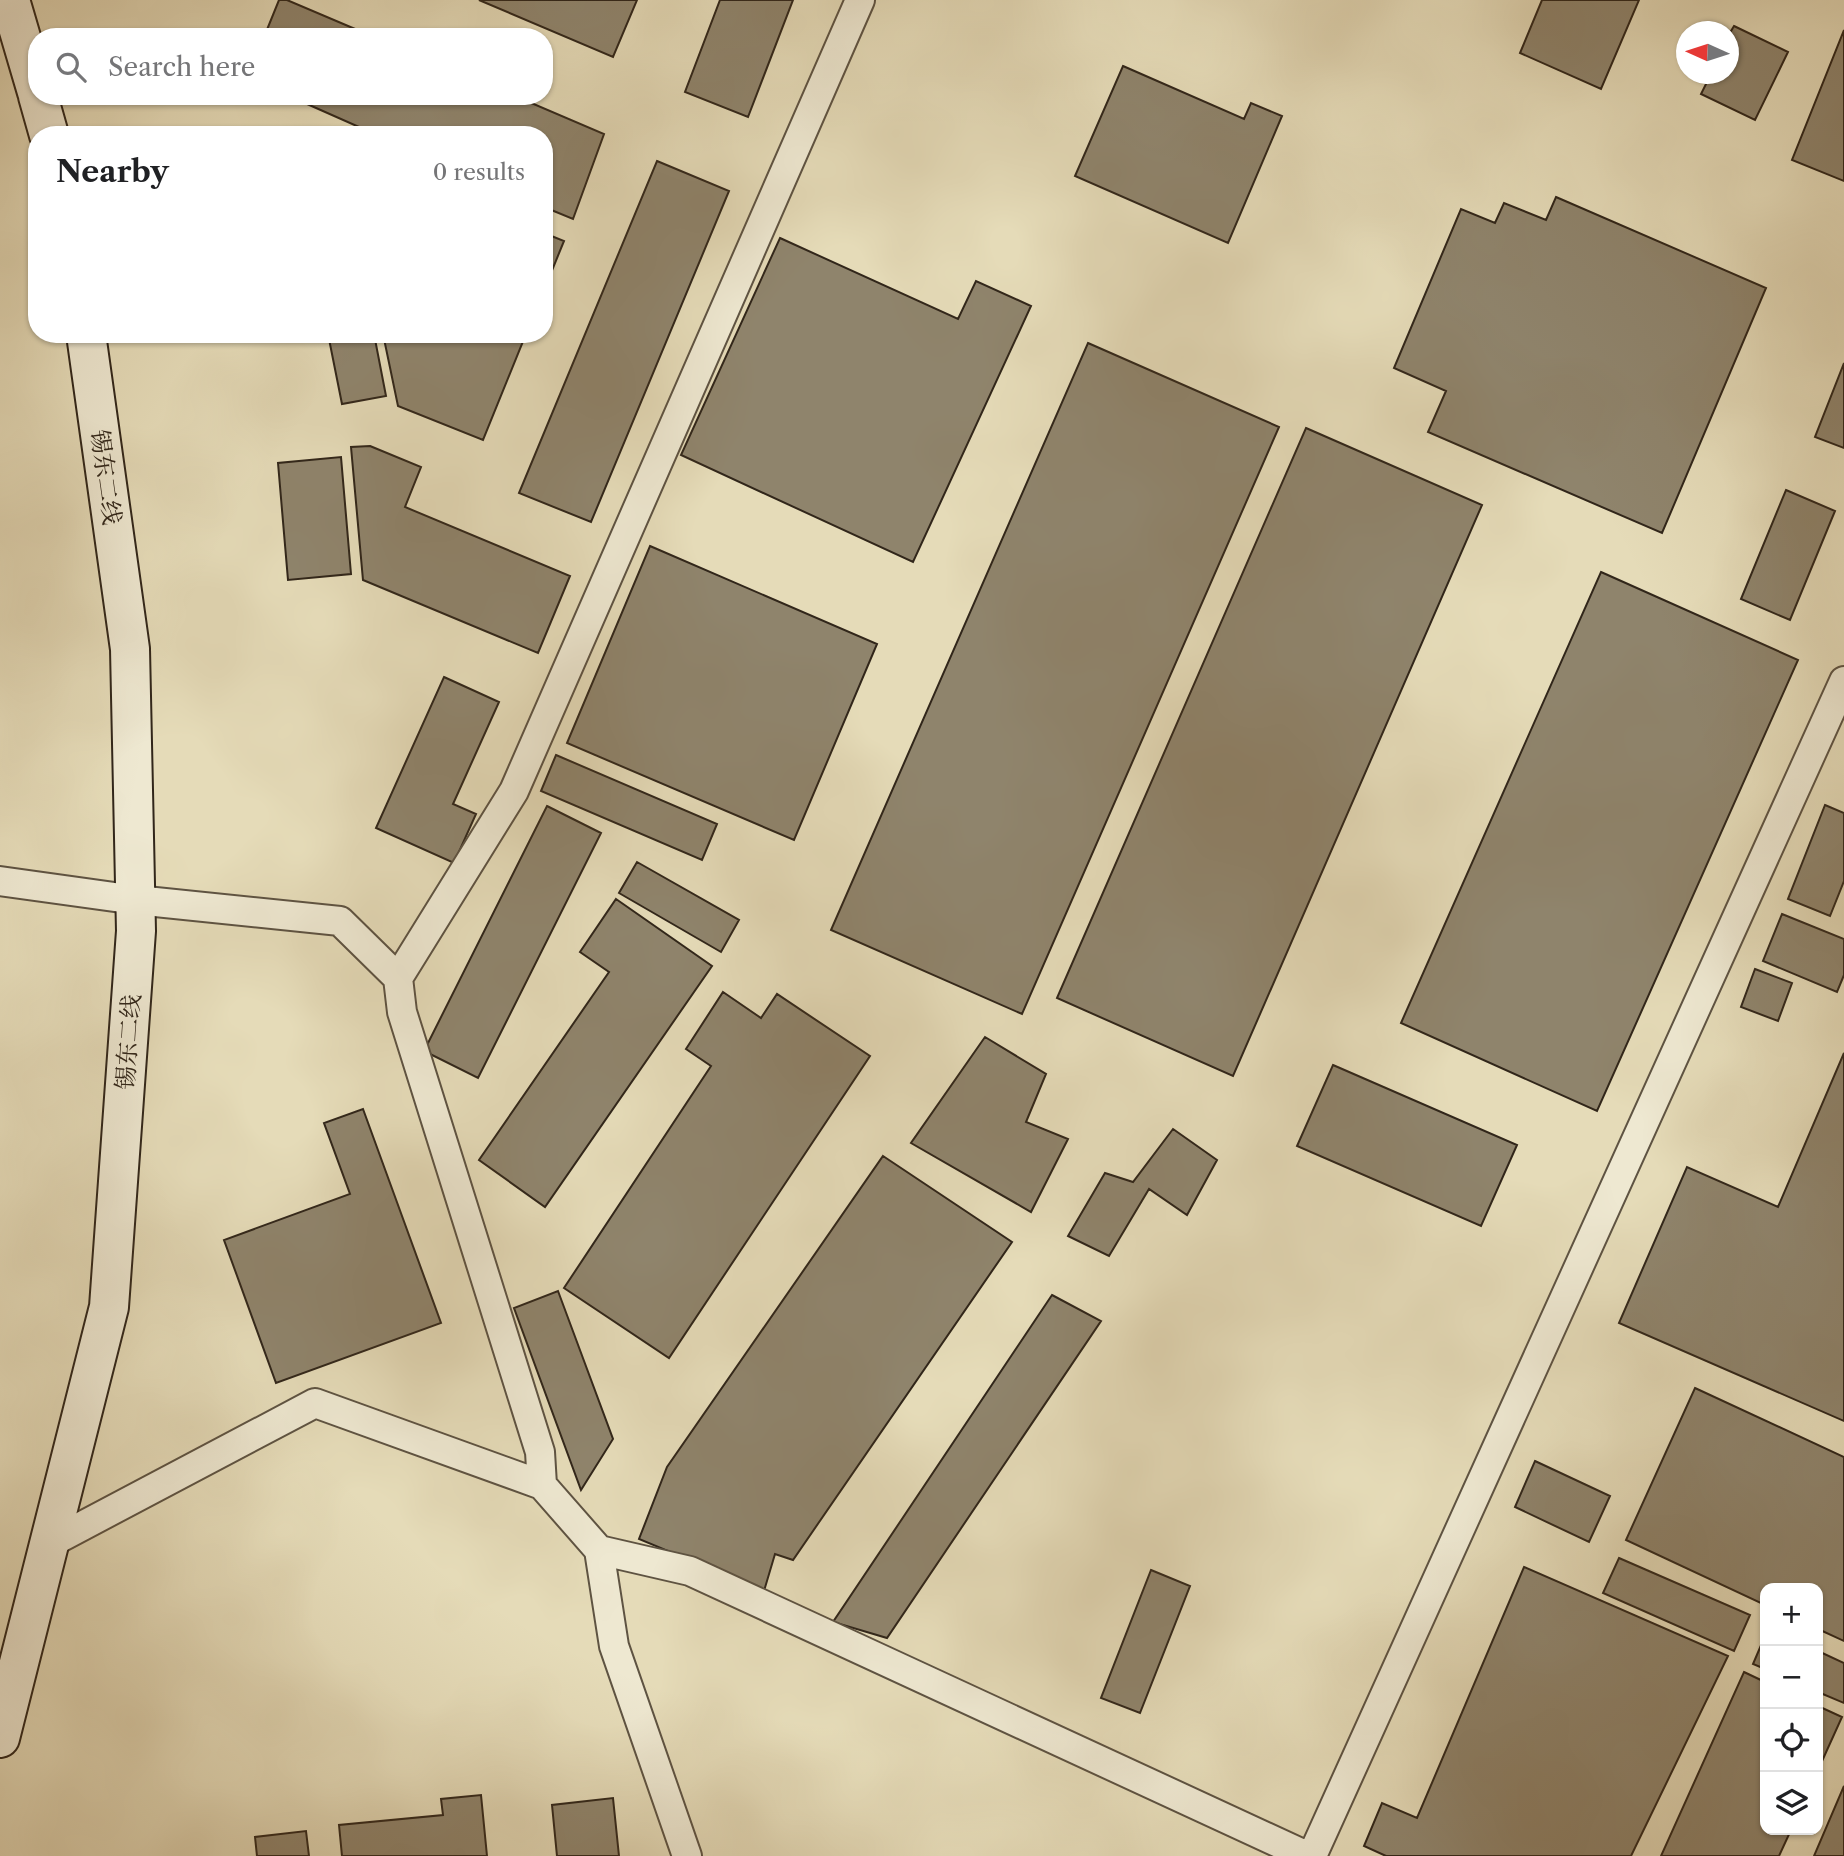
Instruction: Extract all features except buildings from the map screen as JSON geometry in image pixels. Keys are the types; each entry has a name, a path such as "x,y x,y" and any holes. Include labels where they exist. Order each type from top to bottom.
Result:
{"main road":[{"path":"10,0 28,63"},
{"path":"40,105 46,126"},
{"name":"锡东二线","path":"0,1738 109,1307 135,945 131,649 87,343"}],"street":[{"path":"541,1485 540,1452 402,1012 398,978 514,791 860,0"},
{"path":"599,1550 690,1571 1310,1856 1844,681"},
{"path":"0,881 136,900 340,921 398,978"},
{"path":"50,1543 315,1404 541,1485 599,1550 614,1646 687,1856"}]}
